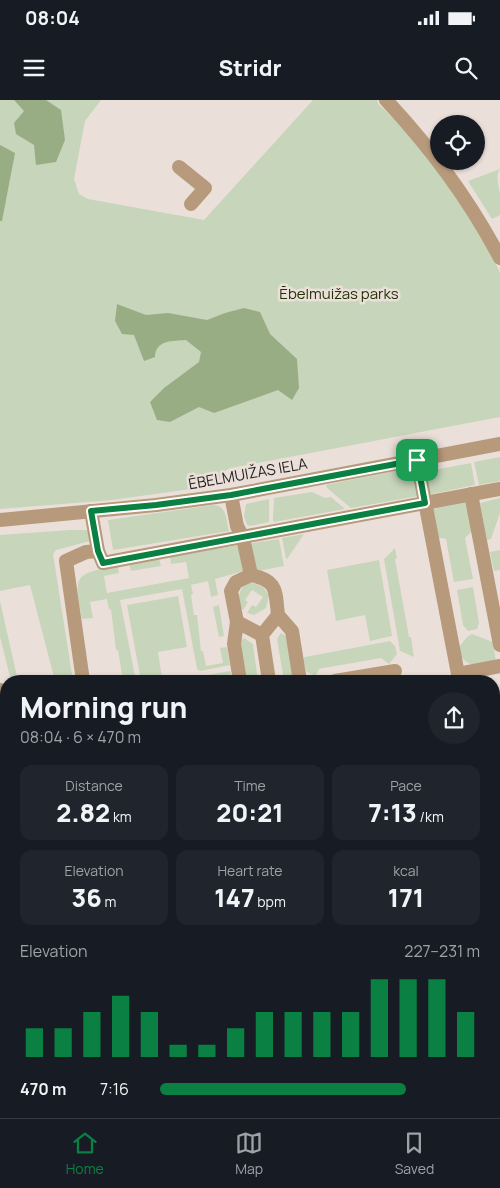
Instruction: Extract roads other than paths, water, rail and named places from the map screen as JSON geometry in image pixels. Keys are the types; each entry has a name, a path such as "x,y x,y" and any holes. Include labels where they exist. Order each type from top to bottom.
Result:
{"street":[{"path":"386,100 425,144 468,206 500,258"},
{"path":"179,167 204,188 191,204"},
{"name":"ĒBELMUIŽAS IELA","path":"0,520 156,505 231,495 500,444"},
{"path":"417,460 458,674 500,666"},
{"path":"91,511 98,551 103,563 500,489"},
{"path":"471,494 500,645"},
{"path":"231,495 236,526 243,538 251,575"},
{"path":"82,675 66,560 86,552 98,551"},
{"path":"239,675 234,644 237,622 231,591 236,582 251,575 266,578 273,586 278,615 292,631 299,675"},
{"path":"268,675 262,635 278,615"},
{"path":"237,622 262,635"},
{"path":"371,675 395,671"}],"park label":[{"name":"Ēbelmuižas parks","path":"339,294"}]}
